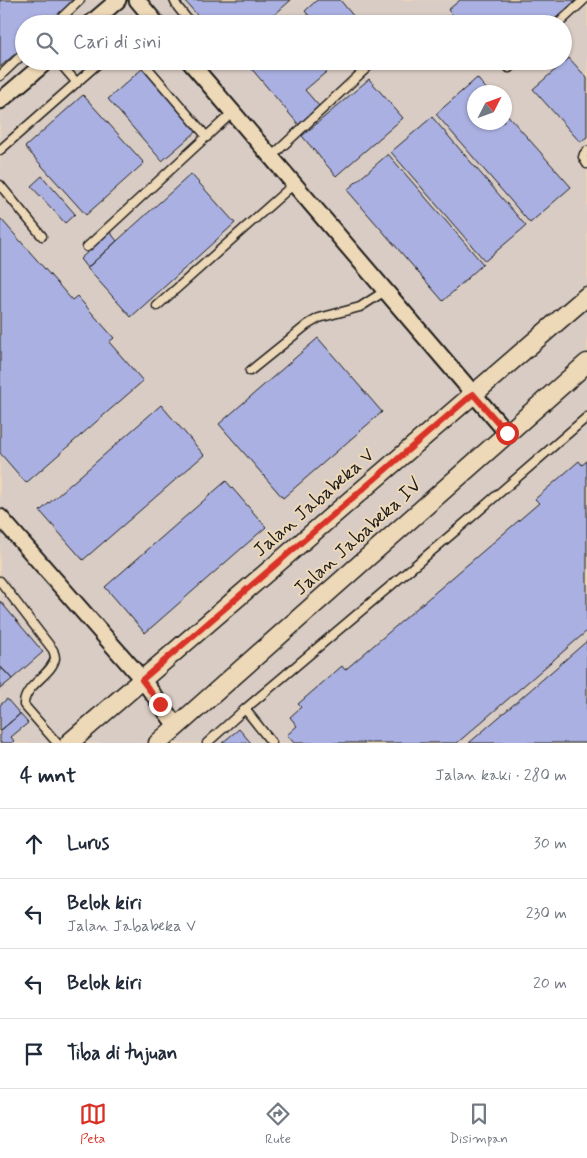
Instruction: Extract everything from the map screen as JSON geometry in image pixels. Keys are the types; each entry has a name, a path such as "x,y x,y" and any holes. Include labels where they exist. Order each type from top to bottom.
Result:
{"street":[{"path":"100,15 118,0"},
{"path":"137,0 150,15"},
{"path":"0,101 36,70"},
{"path":"199,70 507,433"},
{"name":"Jalan Jababeka V","path":"69,743 587,296"},
{"name":"Jalan Jababeka IV","path":"158,743 587,363"},
{"path":"0,517 142,680 177,727"}],"lane":[{"path":"64,15 80,0"},
{"path":"174,0 184,15"},
{"path":"568,15 584,0"},
{"path":"0,76 15,62"},
{"path":"66,70 77,82"},
{"path":"0,150 91,70"},
{"path":"150,70 207,137"},
{"path":"271,157 363,70"},
{"path":"87,246 233,112"},
{"path":"587,151 583,157 587,164"},
{"path":"157,306 294,184"},
{"path":"0,185 42,236"},
{"path":"250,371 318,318 360,307 385,291"},
{"path":"207,743 587,417"},
{"path":"0,581 53,650 55,658 51,666 23,699 24,705 57,743"},
{"path":"245,709 272,743"}],"shaded area":[{"path":"0,0 587,0 587,743 0,743"}],"building":[{"path":"0,0 76,0 59,15 15,15 15,54 0,67"},
{"path":"184,0 291,0 274,15 197,15"},
{"path":"317,0 340,0 352,15 308,15 305,11"},
{"path":"460,0 576,0 559,15 452,15 448,10"},
{"path":"572,61 587,78 587,137 580,142 533,89 555,70 572,70"},
{"path":"141,70 145,70 197,131 162,161 108,99"},
{"path":"253,70 329,70 305,90 319,106 299,125"},
{"path":"477,78 483,85 469,85"},
{"path":"369,79 403,118 336,176 302,136"},
{"path":"467,87 467,130 512,130 512,120 571,187 530,223 436,114"},
{"path":"83,95 144,163 86,215 25,147"},
{"path":"432,117 526,226 485,261 391,152"},
{"path":"388,154 483,264 443,301 347,190"},
{"path":"191,174 235,223 131,317 87,268"},
{"path":"42,176 75,214 65,223 31,186"},
{"path":"1,219 72,300 77,296 114,338 109,342 143,381 26,483 0,453"},
{"path":"110,232 117,241 87,268 80,259"},
{"path":"318,338 382,412 283,498 219,424"},
{"path":"161,405 204,455 83,560 40,511"},
{"path":"579,461 582,465 587,461 587,631 457,743 294,743 287,735 297,726 290,717 301,707 298,704 342,666 345,670 539,503 535,499"},
{"path":"226,481 266,527 145,633 105,587"},
{"path":"0,601 43,652 12,679 0,666"},
{"path":"587,641 587,743 469,743"},
{"path":"0,666 12,679 0,689"},
{"path":"7,699 20,714 0,731 0,705"},
{"path":"20,714 28,723 11,737 14,741 11,743 0,743 0,731"},
{"path":"239,729 251,743 222,743"}],"route":[{"path":"160,704 142,680 473,394 507,433"}]}
